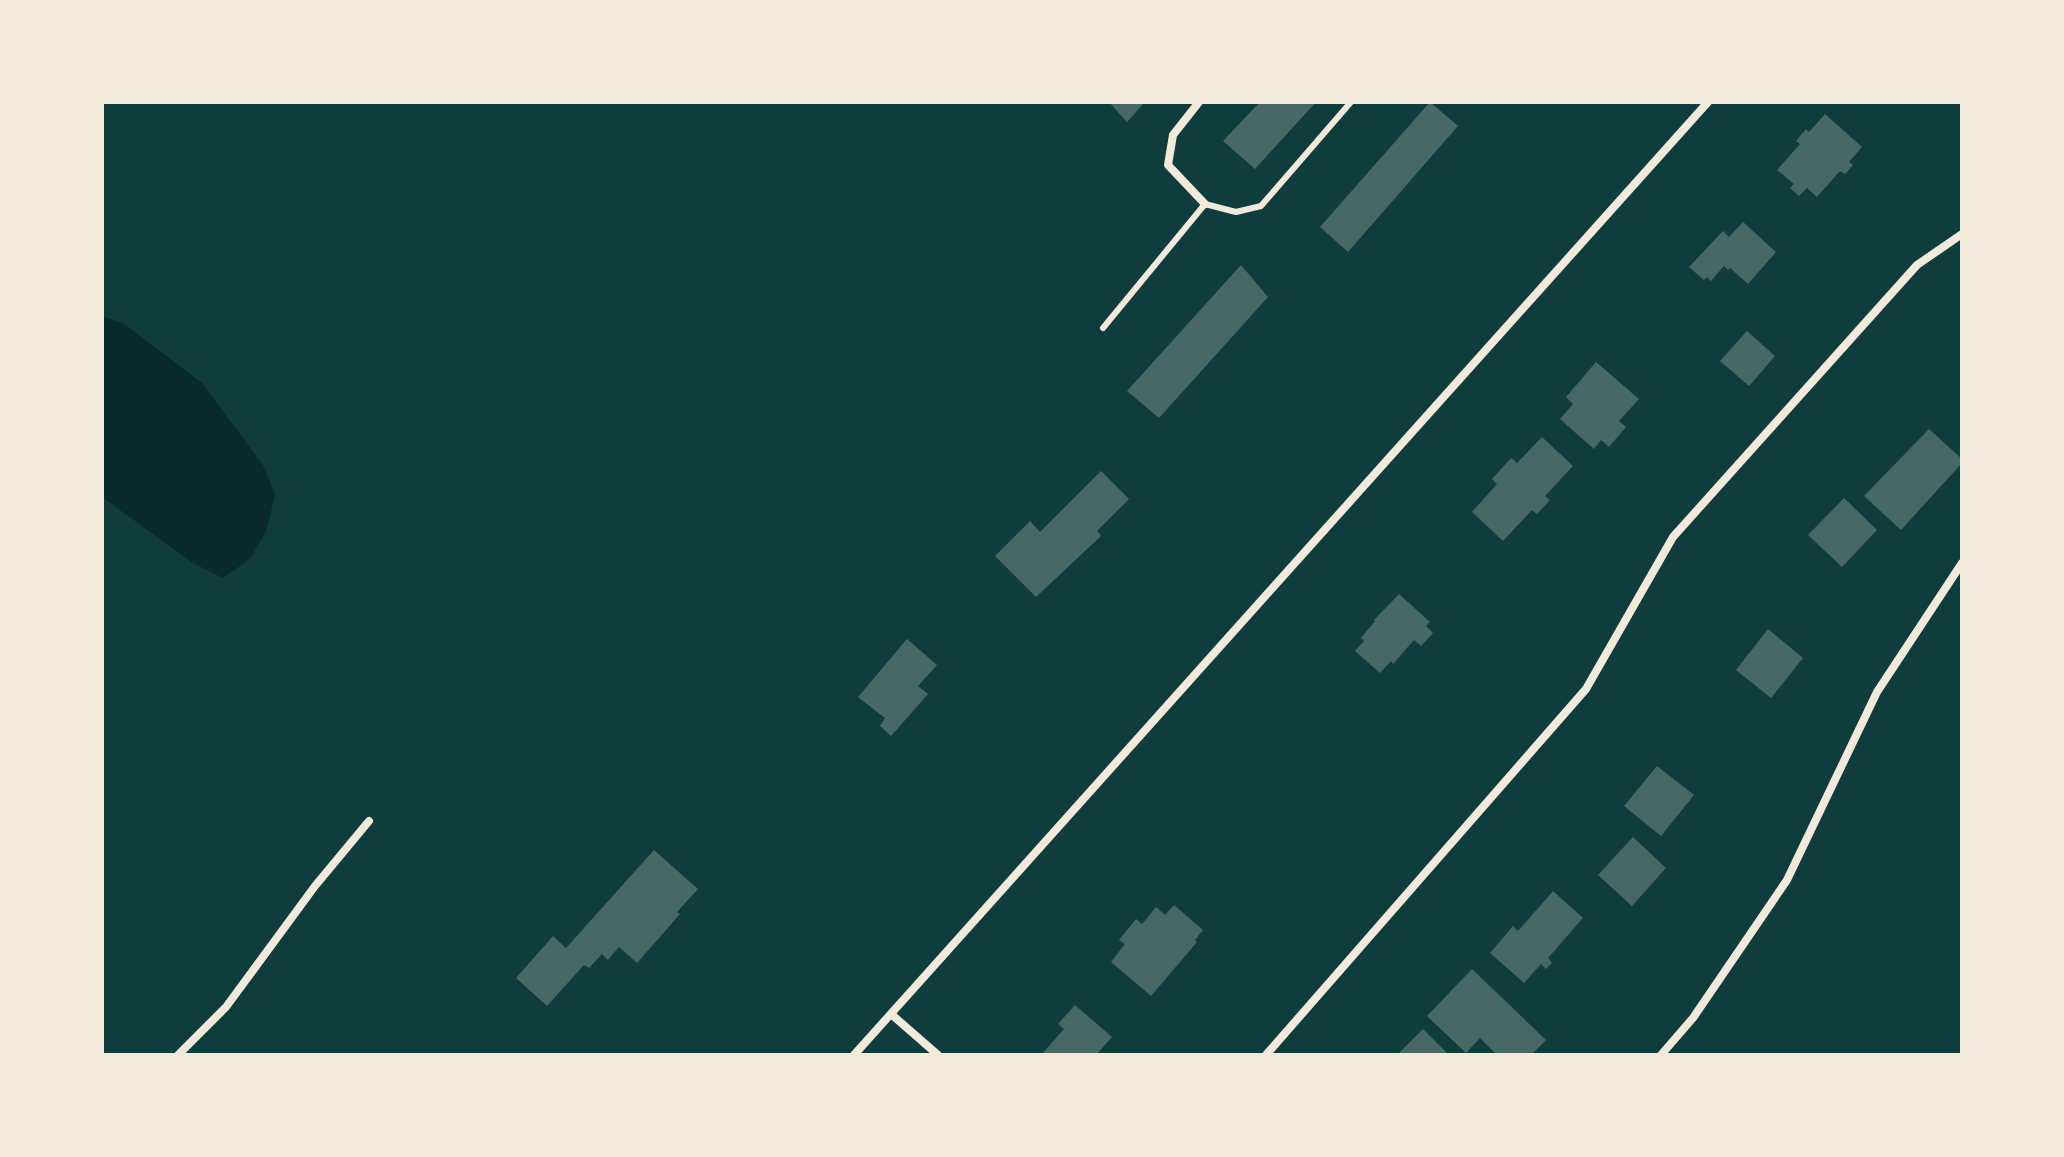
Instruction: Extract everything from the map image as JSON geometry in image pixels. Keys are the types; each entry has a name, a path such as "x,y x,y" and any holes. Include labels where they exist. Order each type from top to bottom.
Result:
{"street":[{"path":"1199,102 1173,135 1168,165 1205,204"},
{"path":"854,1055 1708,102"},
{"path":"1266,1055 1586,689 1673,537 1917,265 1962,234"},
{"path":"1661,1055 1693,1018 1787,880 1877,692 1962,563"},
{"path":"178,1055 226,1007 315,886 369,821"},
{"path":"891,1014 938,1055"}],"lane":[{"path":"1103,328 1205,204 1236,212 1261,206 1351,102"}],"water":[{"path":"102,316 124,324 202,383 263,465 275,494 267,529 250,559 223,578 193,563 102,497"}],"building":[{"path":"1109,102 1145,102 1127,122"},
{"path":"1260,102 1316,102 1255,169 1223,141"},
{"path":"1430,102 1458,126 1348,252 1320,227"},
{"path":"1825,114 1862,147 1849,162 1853,165 1845,174 1840,171 1817,197 1807,188 1799,196 1790,188 1794,184 1777,170 1800,144 1796,141 1806,129 1809,132"},
{"path":"1743,222 1776,252 1748,284 1724,266 1711,281 1707,277 1704,280 1689,267 1723,231 1729,237"},
{"path":"1241,265 1268,297 1159,418 1127,391"},
{"path":"1747,331 1775,356 1749,386 1720,361"},
{"path":"1596,362 1639,399 1619,421 1626,427 1609,447 1601,440 1594,449 1560,419 1573,404 1566,397"},
{"path":"1929,429 1962,459 1962,463 1901,530 1864,496"},
{"path":"1542,437 1573,466 1545,496 1550,500 1537,514 1532,510 1503,541 1472,512 1497,484 1492,479 1511,458 1517,463"},
{"path":"1101,471 1129,499 1097,531 1101,536 1036,597 995,556 1030,521 1040,532"},
{"path":"1844,498 1877,530 1842,567 1808,535"},
{"path":"1399,594 1430,622 1426,626 1433,633 1421,646 1414,640 1393,664 1391,661 1380,673 1355,651 1364,641 1361,638 1374,620"},
{"path":"1768,629 1803,658 1771,698 1736,670"},
{"path":"907,639 937,665 918,686 928,694 891,736 880,726 885,718 858,697"},
{"path":"1657,766 1694,795 1661,836 1624,806"},
{"path":"1633,837 1666,868 1632,906 1598,875"},
{"path":"654,850 698,889 637,963 619,947 608,960 602,954 589,968 584,965 547,1006 516,978 553,936 566,948"},
{"path":"1553,891 1583,918 1548,958 1552,963 1546,969 1541,964 1524,983 1490,953 1513,926 1518,931"},
{"path":"1174,905 1203,930 1195,940 1197,942 1151,996 1111,962 1125,944 1119,940 1136,919 1142,924 1156,907 1165,915"},
{"path":"1472,969 1546,1040 1531,1055 1497,1055 1480,1038 1466,1053 1427,1016"},
{"path":"1075,1005 1112,1037 1096,1055 1041,1055 1064,1029 1058,1024"},
{"path":"1423,1029 1449,1055 1397,1055"}]}
